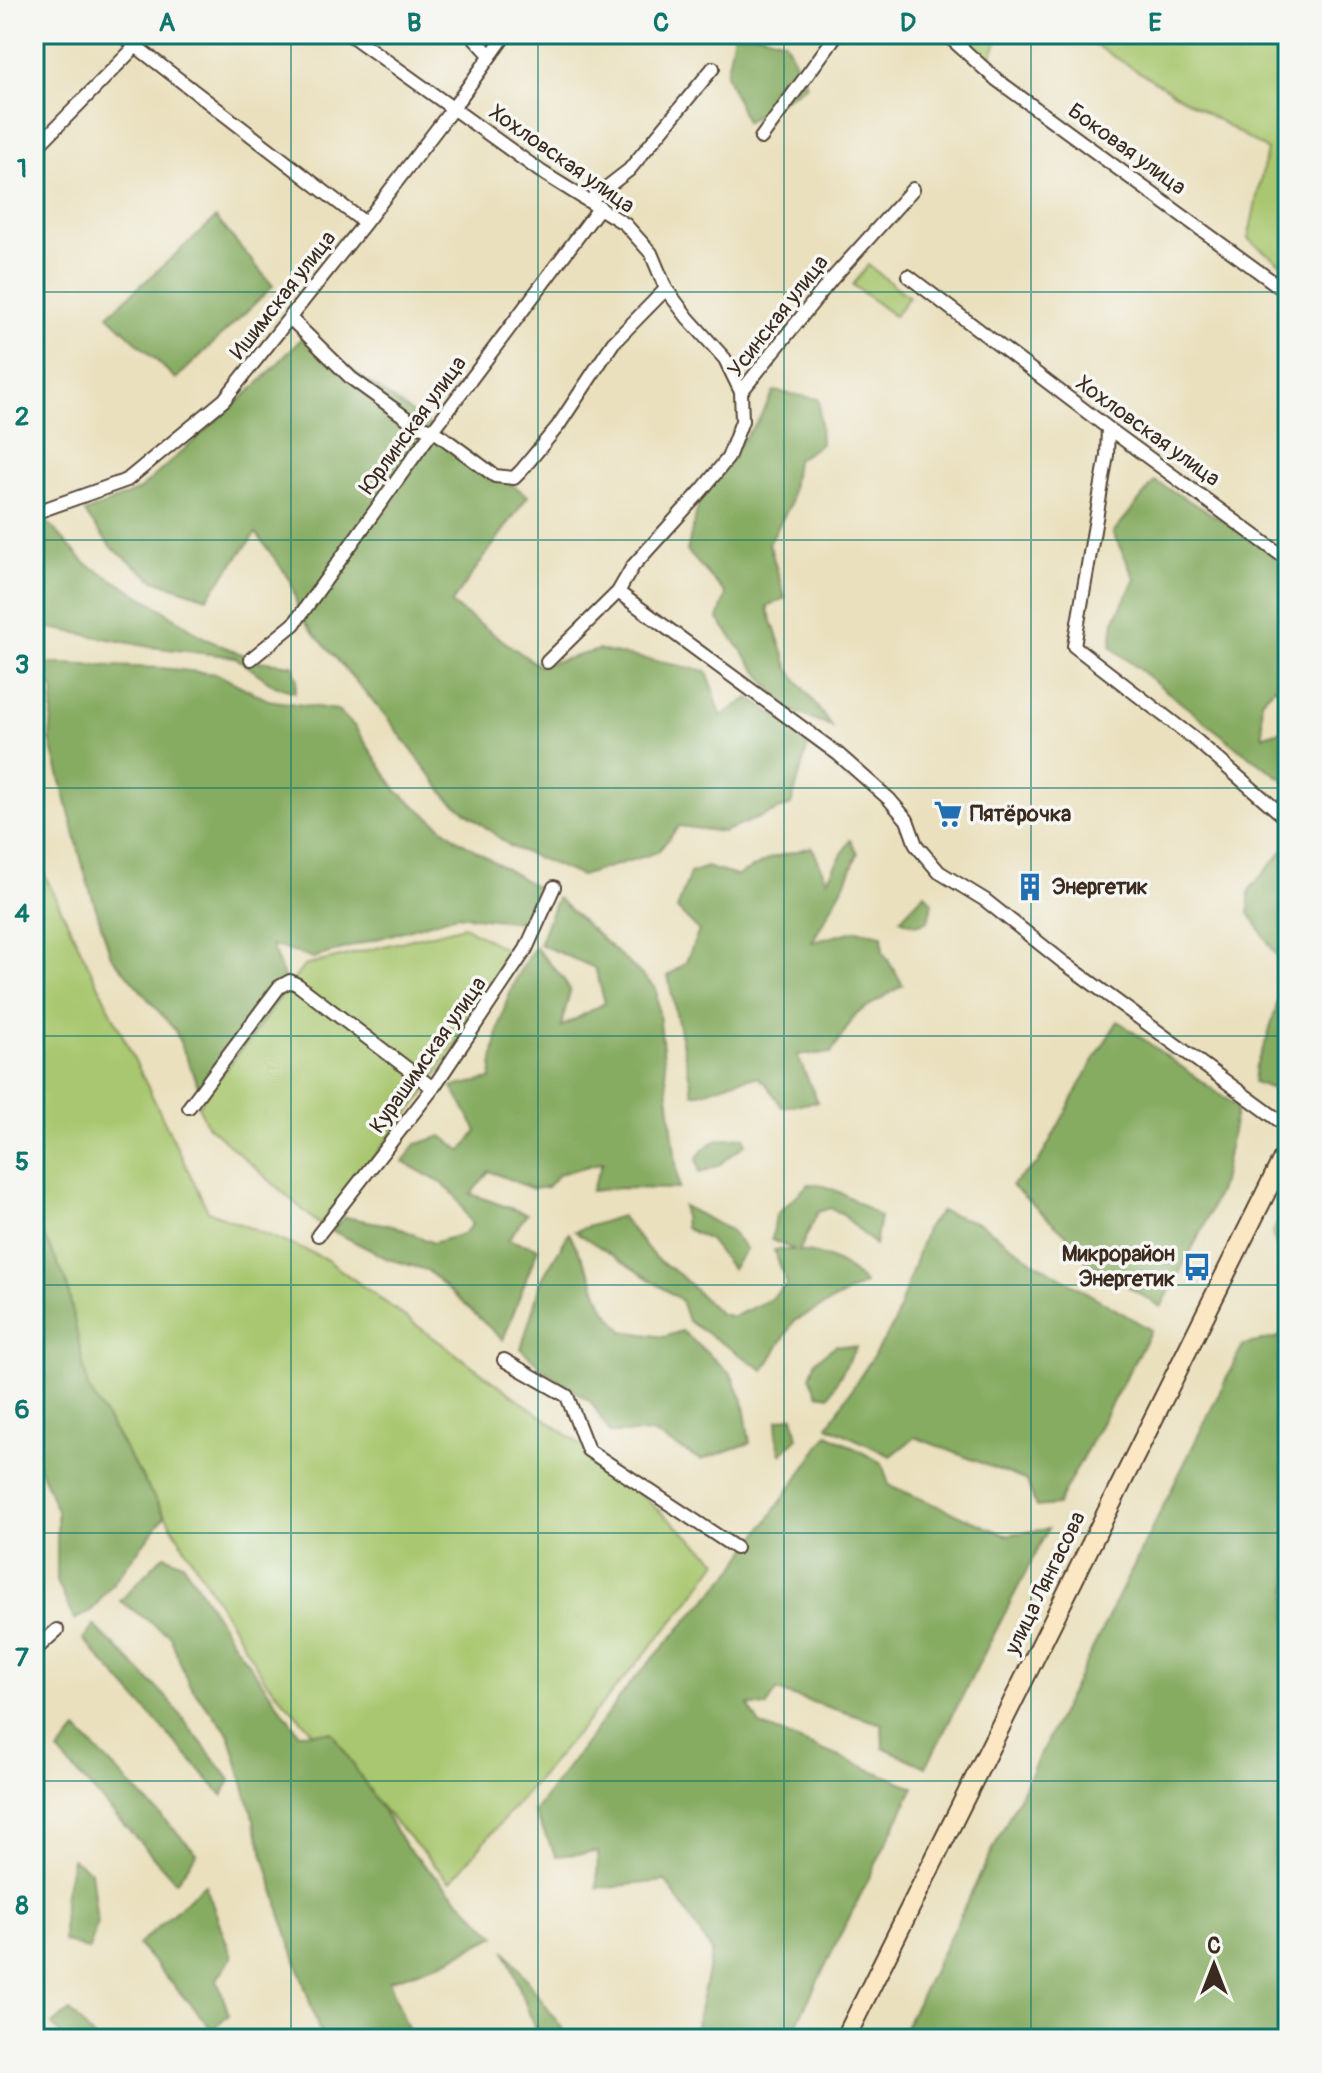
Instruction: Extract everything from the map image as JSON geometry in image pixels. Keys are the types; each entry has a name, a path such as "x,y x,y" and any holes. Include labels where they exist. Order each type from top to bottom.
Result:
{"main road":[{"name":"улица Лянгасова","path":"845,2039 1288,1148"}],"street":[{"path":"120,34 365,223"},
{"name":"Хохловская улица","path":"349,34 540,171 625,224 651,253 666,289 725,359 741,392"},
{"path":"471,34 490,55"},
{"name":"Ишимская улица","path":"34,513 127,480 224,400 365,223 506,34"},
{"path":"761,138 837,34"},
{"name":"Боковая улица","path":"946,34 997,80 1288,293"},
{"path":"34,150 136,46"},
{"name":"Юрлинская улица","path":"251,659 294,624 595,204 629,170 713,68"},
{"name":"Усинская улица","path":"547,662 618,592 633,566 728,458 742,421 741,392 831,280 913,189"},
{"name":"Хохловская улица","path":"908,276 1288,560"},
{"path":"291,319 351,378 416,425 433,430 495,476 514,478 558,426 613,343 666,289"},
{"path":"1108,428 1107,455 1074,646 1197,741 1288,820"},
{"path":"618,592 848,763 889,799 907,820 916,845 939,872 985,900 1063,962 1288,1127"},
{"name":"Курашимская улица","path":"318,1235 433,1088 526,949 554,887"},
{"path":"189,1107 279,987 290,981 433,1088"},
{"path":"504,1360 567,1396 588,1450 736,1548"},
{"path":"34,1651 57,1630"}],"green space":[{"path":"734,34 761,34 785,41 807,85 746,122 726,75"},
{"path":"951,34 1001,34 988,63"},
{"path":"1077,34 1288,34 1288,269 1248,239 1267,150"},
{"path":"216,218 273,286 176,379 108,315"},
{"path":"868,265 909,297 894,316 853,285"},
{"path":"304,336 528,496 451,604 539,666 599,650 707,671 721,716 749,698 810,739 791,805 723,832 679,826 658,852 581,876 511,847 448,798 385,715 300,617 291,581 256,533 207,598 154,580 111,547 85,513 139,490 261,381"},
{"path":"774,391 819,399 821,444 796,460 790,505 769,543 785,598 767,607 789,669 832,727 784,707 718,619 726,594 687,551 702,490 758,421"},
{"path":"1155,481 1288,558 1288,699 1275,687 1261,701 1263,736 1288,729 1288,783 1238,748 1111,647 1114,621 1135,579 1113,533"},
{"path":"48,523 85,563 206,639 258,661 293,665 297,679 295,692 275,686 235,657 151,647 34,625 34,529"},
{"path":"34,663 161,668 217,674 268,700 337,710 355,727 397,791 457,839 539,889 528,923 457,915 313,958 271,945 286,982 284,990 251,1039 199,1088 175,1030 111,956 85,874 50,739 54,691"},
{"path":"850,840 858,853 812,942 858,930 882,935 883,952 903,985 856,1014 831,1053 797,1055 818,1102 782,1107 758,1077 693,1094 668,976 686,962 699,931 677,909 690,873 706,867 737,876 771,858 812,847 827,880"},
{"path":"1288,845 1288,973 1249,913 1249,890"},
{"path":"34,853 208,1211 324,1258 588,1450 718,1561 685,1607 450,1882 265,1680 88,1388 66,1280 34,1217"},
{"path":"925,893 932,903 928,921 916,925 900,919"},
{"path":"557,898 656,988 679,1189 591,1191 603,1162 559,1174 547,1187 533,1189 489,1171 471,1194 527,1214 508,1240 538,1248 503,1340 427,1270 388,1259 331,1230 345,1217 395,1226 433,1243 463,1234 472,1225 455,1195 441,1183 403,1162 416,1144 442,1136 462,1151 477,1131 452,1087 491,1079 504,1010 517,977 535,947 563,978 570,991 561,1027 605,1003 595,968 539,944"},
{"path":"464,926 515,955 427,1090 320,1225 207,1125 198,1106 304,966"},
{"path":"1279,997 1288,1002 1288,1056 1273,1089 1254,1082 1256,1065"},
{"path":"1118,1021 1237,1107 1222,1182 1204,1226 1161,1307 1085,1260 1071,1239 1011,1185 1038,1163"},
{"path":"744,1137 746,1144 719,1165 700,1173 697,1158 707,1147 723,1139"},
{"path":"809,1184 837,1191 880,1217 875,1245 841,1213 830,1208 818,1212 799,1251 835,1261 865,1284 794,1321 764,1370 688,1321 681,1300 575,1231 621,1216 655,1258 680,1275 719,1313 733,1317 769,1300 787,1284 774,1250 795,1250 772,1240 776,1215"},
{"path":"1288,1202 1288,1258 1279,1253 1272,1234"},
{"path":"683,1206 730,1230 746,1249 732,1269 709,1240 685,1228"},
{"path":"941,1211 981,1224 1033,1261 1151,1330 1057,1505 1036,1507 1027,1481 915,1437 891,1456 828,1426 894,1324 926,1229"},
{"path":"34,1217 66,1280 88,1388 165,1516 92,1610 74,1620 57,1581 57,1511 34,1454"},
{"path":"569,1233 603,1306 623,1331 664,1337 682,1331 731,1374 743,1400 750,1443 701,1460 652,1433 610,1433 591,1402 547,1372 521,1349 542,1279"},
{"path":"1288,1335 1288,2039 899,2039 1243,1345"},
{"path":"836,1345 856,1347 829,1396 818,1394 810,1377 816,1360"},
{"path":"793,1416 798,1438 781,1454 776,1435 778,1420"},
{"path":"828,1434 882,1463 889,1485 1005,1535 1048,1529 926,1767 883,1747 882,1724 777,1691 766,1707 748,1705 760,1725 914,1787 789,2039 693,2039 712,1952 666,1881 597,1888 598,1852 556,1856 534,1812 630,1684 733,1570"},
{"path":"164,1555 183,1563 232,1641 299,1733 332,1732 407,1848 496,1936 443,1962 389,1981 412,2039 322,2039 283,1921 229,1734 188,1683 170,1636 120,1601"},
{"path":"94,1625 167,1698 230,1780 223,1796 83,1639"},
{"path":"77,1730 197,1853 176,1882 58,1752"},
{"path":"72,1859 91,1871 97,1922 89,1950 63,1941 64,1898"},
{"path":"205,1884 232,1957 217,1979 229,2015 213,2030 138,1945"},
{"path":"505,1950 570,2039 539,2039"},
{"path":"70,2011 95,2039 64,2039 52,2025"}],"place":[{"name":"Пятёрочка","path":"948,814"},
{"name":"Энергетик","path":"1030,887"},
{"name":"Микрорайон Энергетик","path":"1197,1267"}]}
